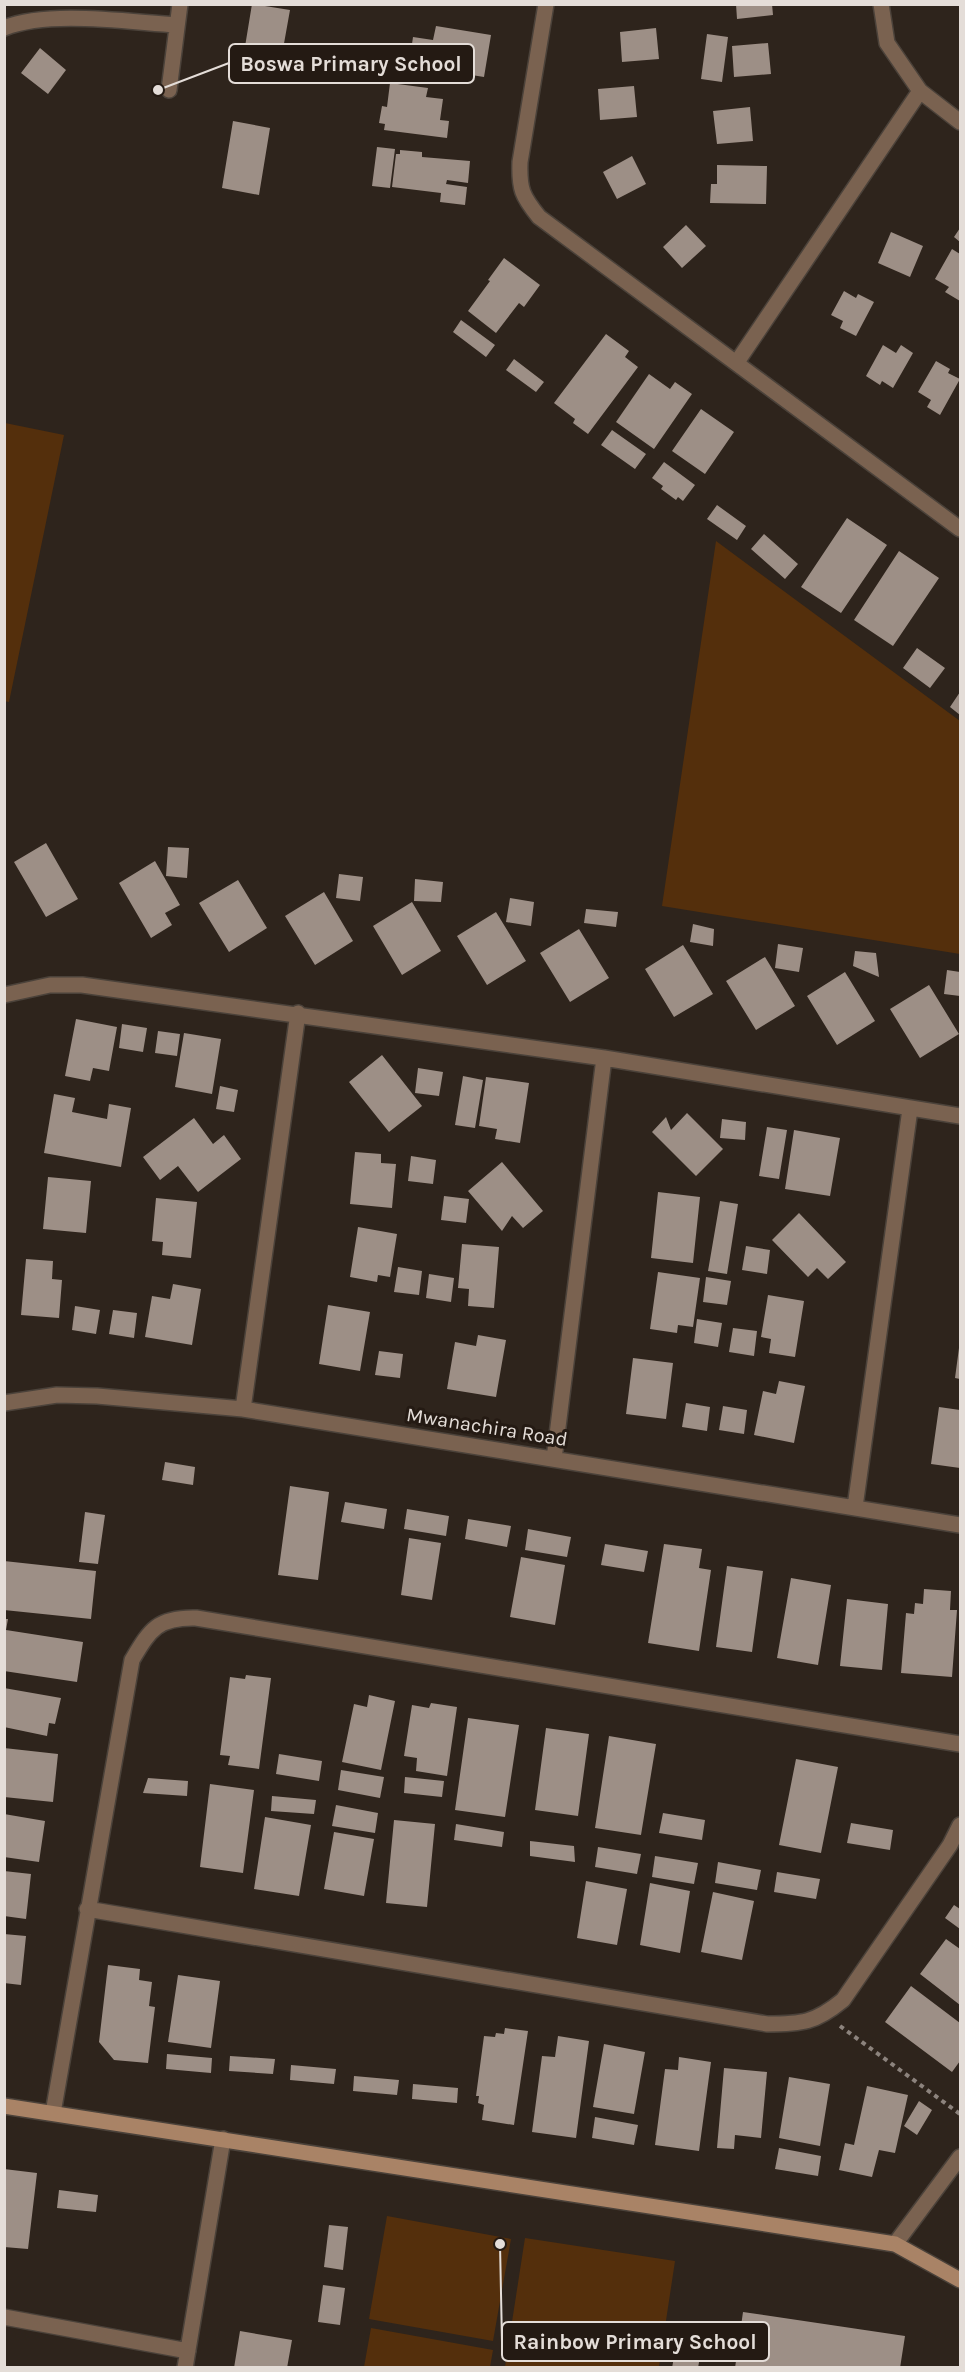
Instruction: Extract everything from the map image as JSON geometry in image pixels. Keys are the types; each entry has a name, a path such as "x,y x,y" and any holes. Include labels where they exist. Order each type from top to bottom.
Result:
{"street":[{"path":"169,90 180,4"},
{"path":"546,4 520,162 519,183 524,199 539,217 960,529"},
{"path":"880,4 887,43 920,91 960,122"},
{"path":"4,28 57,18 177,25"},
{"path":"737,362 920,91"},
{"path":"4,995 50,985 82,985 604,1058 960,1116"},
{"path":"243,1409 298,1014"},
{"path":"554,1459 604,1058"},
{"path":"855,1508 910,1109"},
{"name":"Mwanachira Road","path":"4,1403 57,1395 97,1395 243,1409 960,1526"},
{"path":"53,2113 132,1660 144,1639 158,1625 176,1617 196,1618 960,1744"},
{"path":"87,1909 766,2024 797,2024 825,2015 843,2000 950,1845 960,1825"},
{"path":"4,2106 895,2244 960,2280"},
{"path":"185,2367 223,2139"},
{"path":"895,2244 960,2157"},
{"path":"4,2317 188,2351"}],"path":[{"path":"825,2015 960,2114"}],"shaded area":[{"path":"5,423 64,435 9,702 4,701"},
{"path":"716,541 960,721 960,954 662,906"},
{"path":"387,2216 511,2239 493,2341 369,2319"},
{"path":"525,2238 675,2261 659,2367 505,2367"},
{"path":"371,2328 493,2350 490,2367 364,2367"}],"building":[{"path":"252,4 290,10 278,77 241,71"},
{"path":"736,4 772,4 773,15 737,19"},
{"path":"436,26 491,35 484,77 409,65 413,37 433,40"},
{"path":"656,28 659,59 622,62 620,32"},
{"path":"707,34 728,37 722,82 701,79"},
{"path":"768,43 771,74 734,77 732,46"},
{"path":"40,48 66,70 48,94 21,73"},
{"path":"390,83 428,88 426,97 443,99 440,120 449,121 447,138 384,130 385,124 379,123 382,106 387,107"},
{"path":"634,86 637,117 600,120 598,89"},
{"path":"750,107 753,141 717,144 713,111"},
{"path":"233,121 270,128 259,195 222,188"},
{"path":"377,147 395,149 390,188 372,186"},
{"path":"400,150 422,152 422,157 470,161 468,183 447,180 446,184 467,187 465,205 440,202 441,193 392,187 396,154 400,154"},
{"path":"632,156 646,184 617,199 603,172"},
{"path":"717,165 767,166 766,204 710,203 711,184 717,184"},
{"path":"686,225 706,246 682,268 663,247"},
{"path":"960,228 960,242 954,237"},
{"path":"891,232 923,246 910,277 878,263"},
{"path":"952,249 960,254 960,301 945,292 949,287 935,279"},
{"path":"504,258 540,285 524,307 519,303 496,333 468,311"},
{"path":"844,291 856,298 858,294 874,302 856,336 840,328 843,321 831,315"},
{"path":"461,320 495,345 486,357 453,332"},
{"path":"606,334 629,351 625,357 638,367 588,434 573,423 575,419 554,403"},
{"path":"883,345 896,353 901,345 913,353 893,388 882,381 880,385 866,376"},
{"path":"514,359 544,382 536,392 506,370"},
{"path":"936,361 950,369 948,373 960,379 940,415 927,407 931,400 918,392"},
{"path":"649,374 670,389 675,382 692,394 654,449 616,422"},
{"path":"701,409 734,432 705,474 672,451"},
{"path":"612,430 646,454 635,469 601,445"},
{"path":"664,462 695,485 683,501 678,497 676,500 661,489 663,486 652,478"},
{"path":"717,505 746,526 737,540 707,519"},
{"path":"847,518 887,545 841,613 801,587"},
{"path":"764,534 798,564 785,579 751,549"},
{"path":"899,551 939,578 893,646 854,620"},
{"path":"917,648 945,668 930,688 903,668"},
{"path":"960,692 960,715 950,707"},
{"path":"46,843 78,899 46,917 14,862"},
{"path":"168,847 189,848 187,878 166,876"},
{"path":"155,861 180,905 165,913 172,925 151,938 119,883"},
{"path":"339,874 363,877 360,901 336,898"},
{"path":"415,879 443,882 441,902 414,901"},
{"path":"238,880 267,928 229,952 199,903"},
{"path":"324,892 353,941 315,965 285,916"},
{"path":"510,898 534,902 531,926 506,922"},
{"path":"412,902 441,951 402,975 373,926"},
{"path":"586,909 618,912 616,927 584,923"},
{"path":"496,912 526,961 487,985 457,936"},
{"path":"693,924 714,929 713,946 690,942"},
{"path":"579,929 609,978 570,1002 540,953"},
{"path":"778,944 803,948 799,972 775,968"},
{"path":"683,945 713,994 674,1017 645,969"},
{"path":"855,951 876,953 879,977 853,966"},
{"path":"765,957 795,1006 756,1030 726,981"},
{"path":"947,970 960,972 960,996 944,994"},
{"path":"845,972 875,1021 837,1045 807,996"},
{"path":"929,985 959,1034 920,1058 890,1009"},
{"path":"76,1019 117,1027 109,1071 93,1068 90,1081 65,1076"},
{"path":"122,1024 147,1028 143,1052 119,1048"},
{"path":"158,1031 180,1034 177,1056 155,1053"},
{"path":"184,1033 221,1039 212,1094 175,1087"},
{"path":"382,1055 422,1106 389,1132 349,1082"},
{"path":"418,1068 443,1072 439,1096 415,1093"},
{"path":"463,1076 483,1080 475,1128 455,1125"},
{"path":"486,1077 529,1083 520,1143 495,1139 497,1129 479,1126"},
{"path":"220,1086 238,1090 234,1112 216,1109"},
{"path":"54,1094 75,1098 72,1112 107,1119 109,1104 131,1108 121,1167 44,1153"},
{"path":"687,1113 723,1149 696,1176 652,1132 666,1117 671,1130"},
{"path":"194,1118 213,1144 224,1135 241,1159 198,1192 178,1166 160,1180 143,1157"},
{"path":"722,1119 746,1122 745,1140 720,1138"},
{"path":"767,1127 787,1130 779,1179 759,1176"},
{"path":"794,1130 840,1138 830,1196 785,1189"},
{"path":"355,1152 381,1154 381,1163 396,1164 392,1208 350,1204"},
{"path":"411,1156 436,1160 433,1184 408,1181"},
{"path":"502,1162 543,1211 523,1228 512,1216 502,1231 468,1191"},
{"path":"48,1177 91,1181 86,1233 43,1229"},
{"path":"658,1192 700,1197 693,1263 651,1258"},
{"path":"444,1196 469,1199 466,1223 441,1220"},
{"path":"156,1198 197,1202 191,1258 162,1255 163,1242 152,1241"},
{"path":"720,1201 738,1204 727,1274 708,1271"},
{"path":"799,1213 846,1262 828,1279 817,1268 808,1277 772,1240"},
{"path":"358,1227 397,1234 390,1277 378,1275 377,1282 350,1277"},
{"path":"462,1244 499,1247 494,1308 468,1306 469,1289 458,1288"},
{"path":"746,1246 770,1250 767,1274 742,1270"},
{"path":"26,1259 53,1261 52,1279 62,1280 59,1318 21,1315"},
{"path":"398,1267 422,1271 419,1295 394,1292"},
{"path":"658,1272 700,1278 693,1327 678,1325 677,1333 650,1329"},
{"path":"429,1274 454,1278 451,1302 426,1298"},
{"path":"706,1277 731,1281 727,1305 703,1302"},
{"path":"173,1284 201,1289 192,1345 145,1337 152,1296 170,1299"},
{"path":"768,1295 804,1301 795,1357 769,1353 771,1339 761,1337"},
{"path":"328,1305 370,1312 360,1371 319,1364"},
{"path":"75,1306 100,1310 96,1334 72,1330"},
{"path":"113,1310 137,1313 134,1338 109,1334"},
{"path":"697,1319 722,1323 718,1347 694,1343"},
{"path":"733,1328 757,1331 754,1356 729,1352"},
{"path":"478,1335 506,1340 496,1397 447,1389 455,1342 476,1346"},
{"path":"960,1348 960,1379 955,1378"},
{"path":"379,1351 403,1354 400,1378 375,1375"},
{"path":"633,1358 673,1363 666,1419 626,1414"},
{"path":"779,1381 805,1386 794,1443 754,1435 763,1391 776,1394"},
{"path":"686,1403 710,1407 707,1431 682,1427"},
{"path":"723,1406 747,1410 744,1434 719,1430"},
{"path":"939,1407 960,1410 960,1468 931,1464"},
{"path":"165,1462 195,1467 193,1485 162,1480"},
{"path":"290,1486 329,1492 318,1580 278,1575"},
{"path":"345,1502 387,1509 384,1529 341,1522"},
{"path":"407,1509 449,1516 446,1536 404,1529"},
{"path":"85,1512 105,1515 98,1564 79,1562"},
{"path":"468,1519 511,1526 507,1547 465,1539"},
{"path":"528,1529 571,1537 567,1557 525,1550"},
{"path":"409,1538 441,1543 432,1600 401,1595"},
{"path":"605,1544 648,1551 644,1572 601,1565"},
{"path":"664,1544 702,1549 699,1568 711,1570 699,1651 648,1643"},
{"path":"521,1557 565,1565 555,1625 510,1617"},
{"path":"4,1561 96,1571 91,1619 4,1610"},
{"path":"727,1566 763,1571 752,1652 716,1647"},
{"path":"791,1578 831,1585 818,1665 777,1658"},
{"path":"924,1589 951,1591 950,1610 957,1610 952,1677 901,1673 906,1613 914,1614 915,1603 923,1604"},
{"path":"847,1599 888,1604 882,1670 840,1666"},
{"path":"4,1619 8,1619 6,1630 83,1642 77,1682 4,1671"},
{"path":"246,1675 271,1678 259,1769 228,1765 230,1756 220,1755 230,1677 245,1679"},
{"path":"4,1688 61,1698 55,1724 49,1723 47,1736 4,1727"},
{"path":"369,1695 395,1701 381,1770 342,1762 354,1704 367,1707"},
{"path":"431,1703 457,1707 447,1776 416,1771 417,1758 404,1756 412,1705 429,1708"},
{"path":"468,1718 519,1725 505,1817 455,1810"},
{"path":"546,1728 589,1734 578,1816 535,1810"},
{"path":"609,1736 656,1744 641,1835 595,1828"},
{"path":"4,1748 58,1754 53,1802 4,1797"},
{"path":"279,1754 322,1761 319,1781 276,1774"},
{"path":"796,1759 838,1767 821,1853 779,1845"},
{"path":"341,1770 384,1777 380,1798 338,1790"},
{"path":"405,1777 444,1781 442,1797 404,1793"},
{"path":"148,1778 188,1781 187,1796 143,1793"},
{"path":"210,1784 254,1790 243,1873 200,1867"},
{"path":"272,1796 316,1800 314,1814 271,1811"},
{"path":"336,1805 378,1813 375,1833 332,1826"},
{"path":"663,1813 705,1820 702,1840 659,1833"},
{"path":"4,1814 45,1821 39,1862 4,1857"},
{"path":"265,1817 311,1825 299,1896 254,1889"},
{"path":"394,1820 435,1824 427,1907 386,1903"},
{"path":"851,1823 893,1830 890,1850 847,1843"},
{"path":"456,1824 504,1832 502,1847 454,1840"},
{"path":"334,1832 374,1839 364,1896 324,1889"},
{"path":"530,1841 574,1846 575,1862 530,1856"},
{"path":"598,1847 641,1854 637,1874 595,1867"},
{"path":"655,1856 698,1863 694,1884 652,1877"},
{"path":"718,1862 761,1870 757,1890 715,1883"},
{"path":"4,1871 31,1874 26,1919 4,1916"},
{"path":"777,1872 820,1879 816,1899 774,1892"},
{"path":"586,1881 627,1889 617,1945 577,1938"},
{"path":"650,1883 690,1891 680,1953 640,1945"},
{"path":"713,1892 754,1901 742,1960 701,1952"},
{"path":"954,1905 960,1909 960,1929 945,1918"},
{"path":"4,1934 26,1936 21,1985 4,1983"},
{"path":"946,1939 960,1949 960,2005 920,1974"},
{"path":"108,1965 140,1969 139,1980 152,1982 149,2006 155,2007 148,2063 114,2060 99,2042"},
{"path":"178,1975 220,1981 211,2048 168,2042"},
{"path":"911,1986 960,2023 960,2061 952,2072 885,2022"},
{"path":"505,2028 528,2031 514,2125 482,2120 484,2105 478,2103 479,2096 476,2096 484,2036 495,2037 496,2033 504,2034"},
{"path":"558,2036 589,2041 576,2138 532,2132 542,2056 555,2057"},
{"path":"604,2044 645,2052 634,2114 593,2107"},
{"path":"167,2054 212,2058 211,2073 166,2069"},
{"path":"230,2056 275,2059 273,2074 229,2071"},
{"path":"679,2057 711,2062 699,2151 655,2145 665,2069 678,2070"},
{"path":"291,2065 336,2069 334,2084 290,2080"},
{"path":"724,2068 767,2072 761,2138 735,2135 734,2149 717,2148"},
{"path":"354,2076 399,2080 397,2095 353,2091"},
{"path":"789,2077 830,2084 820,2146 779,2138"},
{"path":"413,2084 458,2088 457,2103 412,2099"},
{"path":"867,2086 908,2095 895,2153 879,2150 872,2177 839,2170 845,2143 854,2145"},
{"path":"919,2101 932,2110 917,2135 904,2126"},
{"path":"595,2117 638,2125 634,2145 592,2138"},
{"path":"779,2148 821,2156 818,2176 775,2169"},
{"path":"4,2169 37,2173 28,2249 4,2247"},
{"path":"59,2190 98,2195 96,2212 57,2208"},
{"path":"329,2225 348,2227 343,2270 324,2267"},
{"path":"323,2285 345,2288 340,2325 318,2322"},
{"path":"743,2312 905,2336 900,2368 735,2368"},
{"path":"240,2331 292,2340 287,2368 234,2368"},
{"path":"678,2335 703,2339 698,2368 672,2368"}],"place":[{"name":"Boswa Primary School","path":"158,90"},
{"name":"Rainbow Primary School","path":"500,2244"}]}
